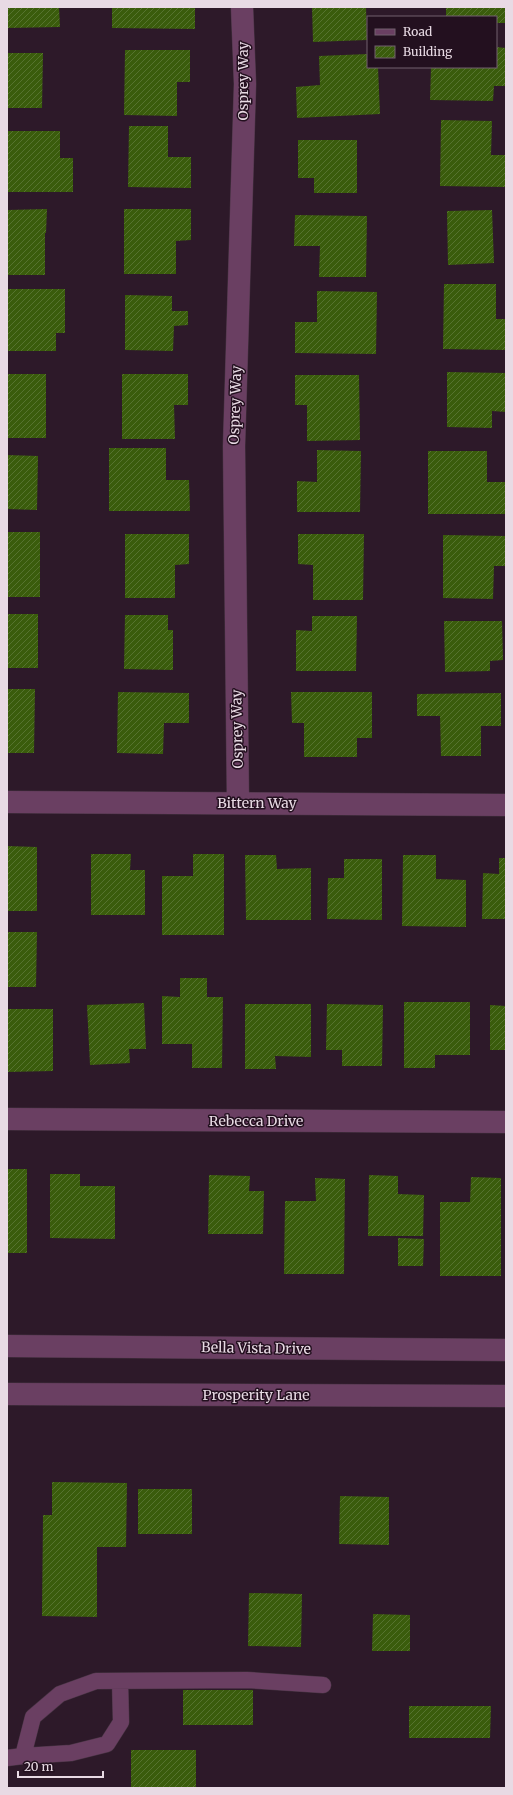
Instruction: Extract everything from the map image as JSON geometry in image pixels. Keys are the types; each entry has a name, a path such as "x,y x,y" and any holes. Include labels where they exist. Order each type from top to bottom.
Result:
{"street":[{"name":"Osprey Way","path":"238,803 234,446 245,84 242,7"},
{"name":"Bittern Way","path":"7,802 506,805"},
{"name":"Rebecca Drive","path":"7,1119 506,1122"},
{"name":"Bella Vista Drive","path":"7,1346 506,1350"},
{"name":"Prosperity Lane","path":"7,1394 506,1396"}],"lane":[{"path":"23,1756 33,1716 60,1694 96,1681 247,1680 323,1685"},
{"path":"7,1758 71,1753 107,1744 121,1722 120,1681"}],"building":[{"path":"7,7 59,7 60,27 7,28"},
{"path":"112,7 195,7 195,29 112,28"},
{"path":"312,7 366,7 367,40 313,42"},
{"path":"446,7 506,7 506,23 497,23 497,16 446,16"},
{"path":"497,47 506,48 506,86 494,86 493,101 430,100 431,68 497,68"},
{"path":"125,50 190,50 190,82 177,82 177,116 124,115"},
{"path":"7,53 43,53 42,108 7,108"},
{"path":"367,54 367,68 378,68 380,114 297,118 296,87 320,85 319,56"},
{"path":"441,120 492,121 491,155 505,155 505,187 440,186"},
{"path":"129,126 168,126 168,157 191,157 191,188 128,187"},
{"path":"7,131 60,131 60,158 73,158 73,192 7,192"},
{"path":"298,140 357,140 357,193 314,193 314,178 298,178"},
{"path":"47,209 45,233 45,275 7,275 7,210"},
{"path":"124,209 191,209 191,240 176,241 176,274 124,274"},
{"path":"492,210 494,263 448,265 447,211"},
{"path":"295,215 367,216 366,277 319,277 320,246 294,246"},
{"path":"444,284 496,284 496,319 506,319 506,350 443,349"},
{"path":"7,289 65,289 65,333 56,333 56,351 7,351"},
{"path":"317,291 377,292 376,354 295,353 295,322 317,322"},
{"path":"125,295 172,296 172,311 188,311 188,325 174,326 173,351 125,350"},
{"path":"447,372 506,373 506,412 492,411 492,428 447,427"},
{"path":"7,374 46,374 46,438 7,438"},
{"path":"122,374 188,374 188,405 174,405 175,439 122,439"},
{"path":"295,375 359,375 360,440 307,441 307,405 295,405"},
{"path":"109,448 166,448 166,480 189,480 190,511 109,511"},
{"path":"317,450 361,451 360,512 297,512 297,481 317,482"},
{"path":"428,451 487,451 487,482 506,482 506,514 428,514"},
{"path":"7,455 38,456 37,510 7,509"},
{"path":"7,532 40,532 40,597 7,597"},
{"path":"125,534 189,534 189,564 175,565 175,598 125,598"},
{"path":"298,534 364,534 363,600 313,600 313,565 298,564"},
{"path":"443,535 506,536 506,566 494,566 493,599 443,598"},
{"path":"7,614 38,614 38,668 7,668"},
{"path":"125,615 168,615 168,630 173,630 173,670 124,669"},
{"path":"312,616 357,616 356,671 296,671 296,630 312,631"},
{"path":"444,621 502,621 503,660 490,661 490,671 445,672"},
{"path":"7,689 35,689 34,753 7,753"},
{"path":"118,692 189,693 189,723 164,723 163,754 117,753"},
{"path":"291,692 372,692 372,738 357,738 357,757 304,757 304,723 292,723"},
{"path":"501,693 501,726 481,726 481,756 441,756 440,716 417,716 417,694"},
{"path":"7,846 37,847 37,911 7,911"},
{"path":"91,854 131,854 130,870 145,870 145,915 91,915"},
{"path":"193,854 224,854 224,935 162,935 162,876 193,876"},
{"path":"245,855 276,855 277,869 311,868 311,920 246,920"},
{"path":"403,855 436,855 436,879 466,880 466,927 402,926"},
{"path":"499,858 506,858 506,919 482,919 483,873 499,874"},
{"path":"344,859 382,859 382,920 327,919 328,878 344,878"},
{"path":"7,932 37,932 36,987 7,987"},
{"path":"180,978 207,978 207,997 223,997 222,1068 192,1068 192,1044 162,1044 162,996 180,997"},
{"path":"404,1002 470,1002 470,1055 435,1055 435,1068 404,1068"},
{"path":"144,1003 146,1049 129,1049 130,1063 90,1065 87,1005"},
{"path":"245,1004 311,1004 311,1057 275,1056 276,1069 245,1069"},
{"path":"327,1004 383,1005 382,1066 342,1066 342,1050 326,1050"},
{"path":"490,1005 506,1006 506,1050 490,1050"},
{"path":"7,1009 53,1009 53,1071 7,1072"},
{"path":"7,1169 27,1169 27,1253 7,1253"},
{"path":"50,1174 80,1174 80,1186 115,1186 115,1239 50,1238"},
{"path":"209,1175 250,1176 249,1191 264,1191 263,1234 208,1234"},
{"path":"369,1175 398,1176 398,1194 424,1195 423,1236 368,1236"},
{"path":"471,1177 501,1178 501,1276 440,1276 440,1202 470,1202"},
{"path":"315,1178 345,1179 344,1274 284,1274 285,1201 316,1201"},
{"path":"398,1238 424,1239 423,1266 398,1266"},
{"path":"52,1482 127,1483 126,1547 97,1547 97,1617 42,1616 43,1515 52,1515"},
{"path":"138,1489 192,1489 192,1534 138,1534"},
{"path":"340,1496 389,1497 389,1545 339,1544"},
{"path":"249,1593 302,1594 301,1647 248,1646"},
{"path":"373,1614 410,1615 410,1651 372,1651"},
{"path":"183,1690 253,1690 253,1725 183,1725"},
{"path":"409,1706 491,1706 490,1738 409,1738"},
{"path":"131,1750 196,1750 196,1788 131,1788"}]}
